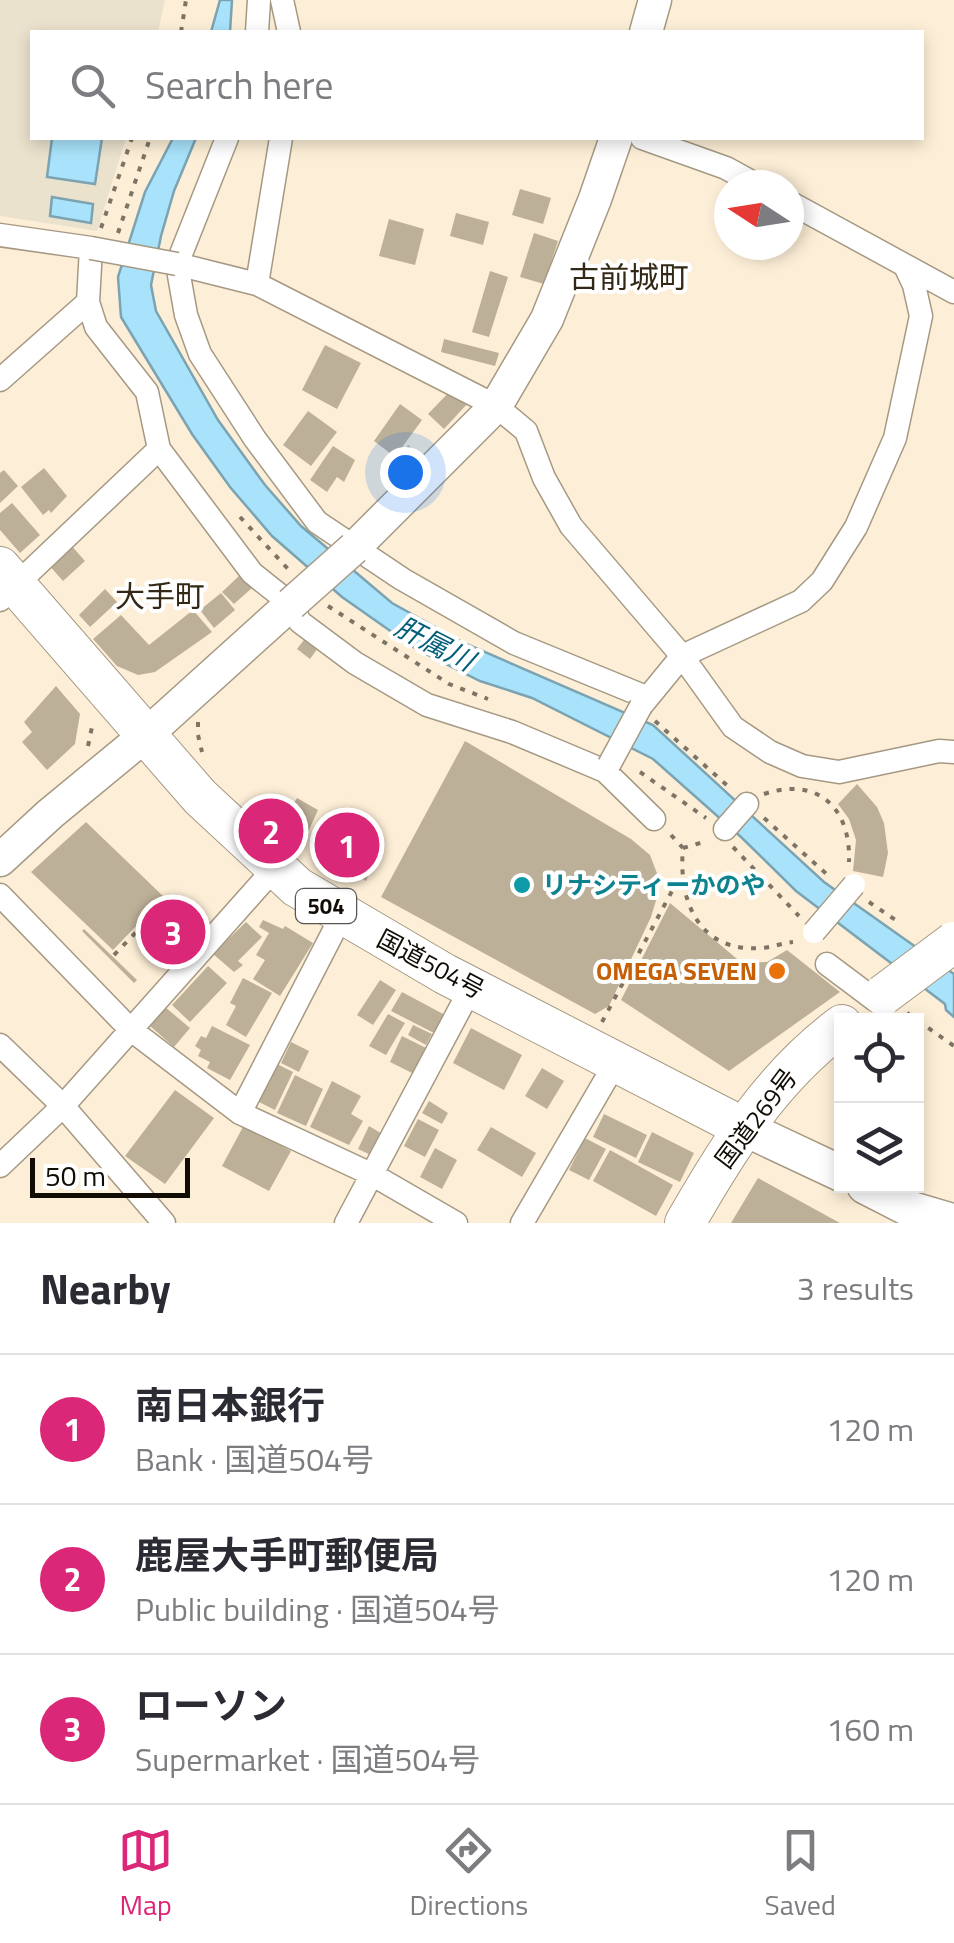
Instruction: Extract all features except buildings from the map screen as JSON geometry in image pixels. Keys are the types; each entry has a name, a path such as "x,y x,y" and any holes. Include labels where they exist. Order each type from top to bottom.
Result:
{"highway":[{"name":"国道504号","path":"5,584 147,734 200,797 274,869 342,915 472,986 608,1044 742,1127"},
{"path":"877,1006 954,942"},
{"name":"国道269号","path":"685,1223 742,1127 786,1073 834,1033"}],"main road":[{"path":"742,1127 834,1170"},
{"path":"878,1193 931,1220"}],"street":[{"path":"257,30 259,0"},
{"path":"282,0 289,30"},
{"path":"647,30 655,0"},
{"path":"225,140 177,264 186,315 200,354 255,439 317,522 354,548 514,643 644,701"},
{"path":"258,284 281,140"},
{"path":"0,860 147,734 281,596 354,548 496,406 547,319 615,140"},
{"path":"648,140 730,170"},
{"path":"804,210 954,292"},
{"path":"0,234 100,249 258,284 496,406 526,431 544,478 571,526 682,656 732,726 770,752 802,766 839,772 939,751 954,752"},
{"path":"100,249 88,302 96,327 147,392 159,450 252,573 281,596 300,622 355,663 427,705 607,768 654,819"},
{"path":"607,768 644,701 682,656 801,601 822,581 856,527 895,438 920,316 914,284 905,266"},
{"path":"0,380 88,302"},
{"path":"5,584 159,450"},
{"path":"720,830 747,804"},
{"path":"0,1166 64,1106 274,869"},
{"path":"810,927 854,885"},
{"path":"0,895 130,1029 240,1113 374,1176 456,1223"},
{"path":"240,1113 342,915"},
{"path":"826,964 877,1006"},
{"path":"346,1223 472,986"},
{"path":"522,1223 608,1044"},
{"path":"0,1045 64,1106 164,1223"}],"path":[{"path":"182,30 186,0"},
{"path":"100,249 131,140"},
{"path":"100,249 149,140"},
{"path":"234,511 289,570 281,596"},
{"path":"327,606 449,684 499,704"},
{"path":"84,753 90,741 93,714"},
{"path":"199,717 202,752"},
{"path":"635,769 664,786 720,830 810,927"},
{"path":"747,804 778,790 800,789 820,795 832,804 840,813 850,842 849,874 854,885"},
{"path":"608,1044 680,876 683,848 654,819"},
{"path":"680,876 691,912 703,931 732,944 761,948 792,942 826,964"},
{"path":"114,955 170,897"},
{"path":"877,1006 954,1046"}],"shaded area":[{"path":"0,0 165,0 158,30 30,30 30,140 125,140 97,231 0,216"}],"water":[{"path":"220,0 232,0 230,30 212,30"},
{"path":"52,140 102,140 95,184 47,177"},
{"name":"肝属川","path":"172,140 195,140 161,236 151,285 156,311 218,420 265,485 301,526 392,603 464,643 653,725 824,882 954,974 954,1017 945,1004 796,891 653,759 532,698 480,681 416,649 342,597 272,536 192,434 121,317 118,277 145,192"},
{"path":"52,197 93,204 91,223 50,216"}],"place":[{"name":"鹿屋大手町郵便局","path":"271,831"},
{"name":"南日本銀行","path":"347,845"},
{"name":"リナシティーかのや","path":"522,885"},
{"name":"ローソン","path":"173,932"},
{"name":"OMEGA SEVEN","path":"777,971"}],"district":[{"name":"古前城町","path":"629,277"},
{"name":"大手町","path":"160,596"}]}
